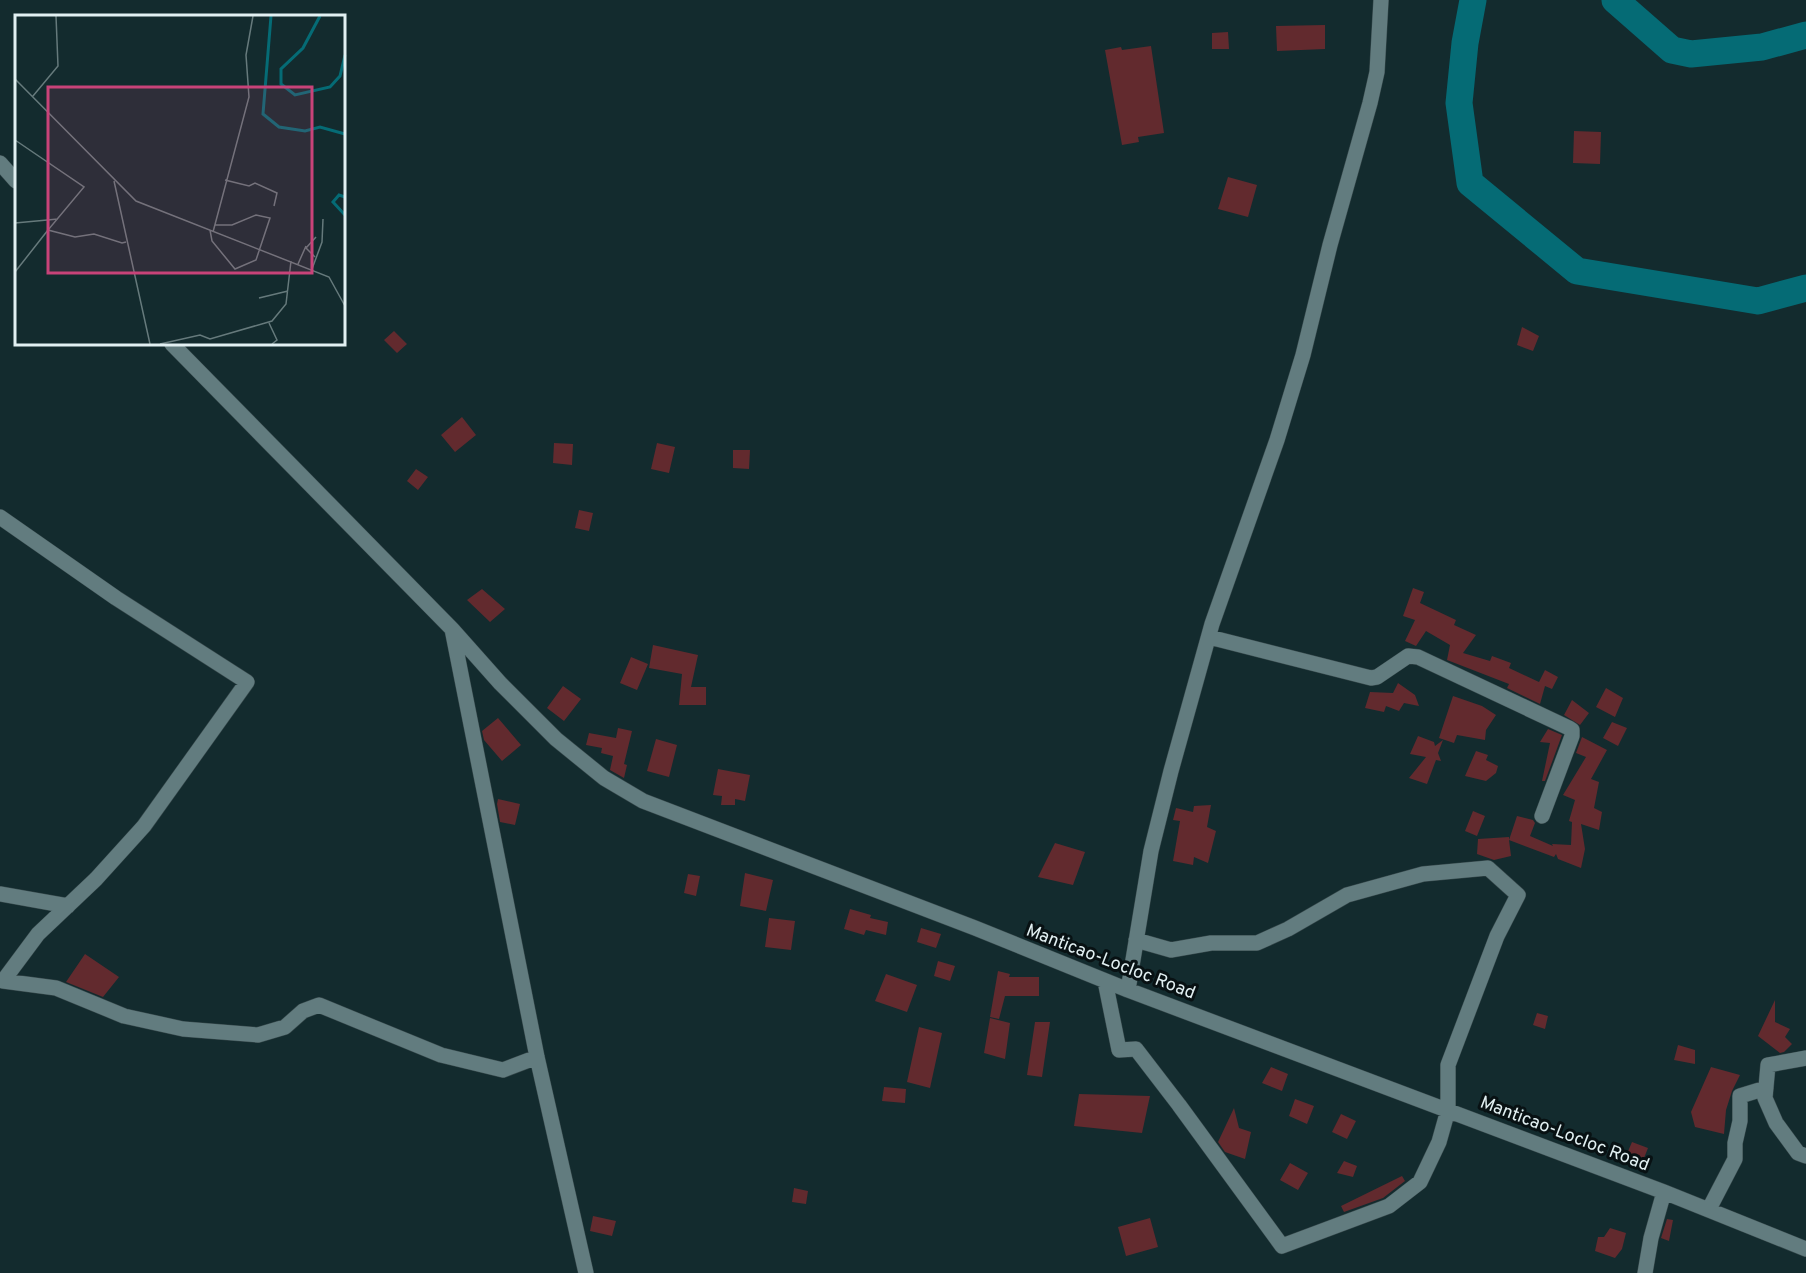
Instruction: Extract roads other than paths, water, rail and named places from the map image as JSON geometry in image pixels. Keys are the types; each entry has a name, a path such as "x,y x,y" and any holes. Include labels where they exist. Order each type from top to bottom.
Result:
{"street":[{"path":"1128,990 1151,851 1171,771 1209,637 1277,441 1303,356 1330,246 1370,103 1377,72 1381,0"},
{"path":"0,164 15,180"},
{"name":"Manticao-Locloc Road","path":"173,345 452,629 500,683 556,739 604,778 643,801 1128,990 1806,1247"},
{"path":"0,517 116,598 247,682 144,826 96,879 38,934 2,983"},
{"path":"452,629 537,1057 586,1273"},
{"path":"1209,637 1371,678 1377,677 1408,656 1418,657 1569,728 1572,730 1572,736 1542,816"},
{"path":"1105,981 1119,1050 1136,1049 1282,1246 1389,1206 1420,1182 1438,1142 1448,1110 1448,1065 1497,936 1518,895 1488,868 1423,874 1347,895 1288,929 1257,943 1211,943 1171,950 1136,940"},
{"path":"0,894 68,906"},
{"path":"2,983 56,988 124,1016 183,1029 258,1035 285,1027 303,1011 319,1005 441,1055 503,1070 537,1057"},
{"path":"1806,1058 1768,1065 1765,1098 1776,1124 1798,1153 1806,1156"},
{"path":"1709,1209 1736,1159 1740,1096 1766,1088"},
{"path":"1646,1273 1651,1238 1664,1192"}],"waterway":[{"path":"1473,0 1465,43 1459,103 1470,183 1577,271 1758,301 1806,288"},
{"path":"1615,0 1672,50 1691,54 1762,47 1806,35"}]}
